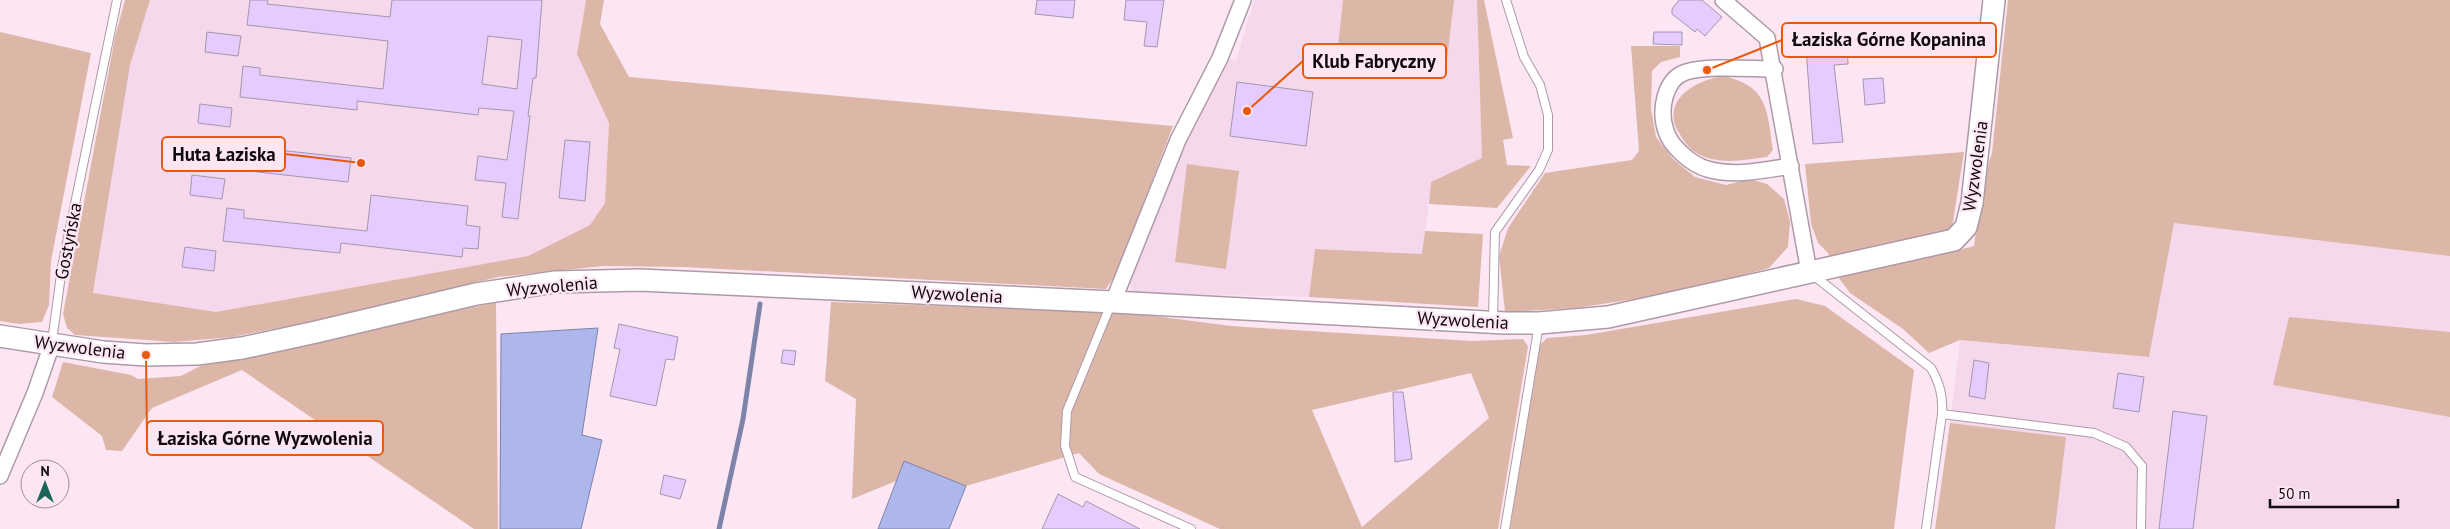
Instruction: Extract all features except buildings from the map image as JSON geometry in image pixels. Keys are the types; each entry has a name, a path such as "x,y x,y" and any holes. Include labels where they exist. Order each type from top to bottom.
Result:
{"street":[{"path":"1113,302 1178,140 1220,58 1243,0"},
{"path":"1723,0 1768,38 1775,68 1809,272"},
{"name":"Wyzwolenia","path":"0,336 103,352 146,355 197,354 242,348 476,294 555,282 640,280 1493,322 1539,323 1608,318 1954,240 1966,227 1972,203 1994,0"},
{"path":"1775,68 1686,72 1670,83 1664,103 1666,131 1682,155 1706,168 1731,173 1791,166"},
{"name":"Gostyńska","path":"0,476 36,392 52,344"}],"lane":[{"name":"Gostyńska","path":"52,344 62,267 117,0"},
{"path":"1493,322 1495,232 1539,170 1548,150 1548,115 1540,85 1524,57 1506,0"},
{"path":"1809,272 1931,368 1939,383 1943,398 1942,414 1926,529"},
{"path":"1113,302 1067,411 1065,446 1075,477 1191,529"},
{"path":"1505,529 1539,323"},
{"path":"1942,414 2094,433 2126,447 2142,466 2141,529"}],"shaded area":[{"path":"125,0 150,0 130,65 93,293 216,312 528,256 590,225 605,203 609,123 577,54 586,0 604,0 600,24 629,77 1173,126 1117,272 1106,289 683,267 603,266 498,277 325,319 232,337 174,342 75,335 67,328 63,314 115,37"},
{"path":"150,0 586,0 577,54 609,123 605,203 590,225 528,256 217,312 93,294 130,65"},
{"path":"1254,0 1477,0 1482,158 1431,182 1423,254 1315,249 1309,297 1132,293 1129,279 1179,149 1228,58 1236,61"},
{"path":"1343,0 1454,0 1447,60 1338,47"},
{"path":"1477,0 1484,0 1513,138 1503,140 1507,165 1531,166 1497,208 1429,204 1431,182 1482,158"},
{"path":"2008,0 2450,0 2450,256 2174,223 2149,357 1960,340 1929,353 1903,329 1850,293 1838,277 1828,253 1818,243 1811,224 1805,164 1964,152 1948,253 1974,246 1982,184 1992,153"},
{"path":"0,32 91,53 51,261 49,305 42,322 19,324 0,321"},
{"path":"1631,46 1680,46 1680,57 1661,62 1652,71 1651,109 1656,137 1673,159 1695,177 1726,185 1750,179 1767,184 1784,199 1790,222 1788,247 1769,268 1680,292 1576,308 1505,312 1499,256 1508,228 1545,173 1632,160 1639,151"},
{"path":"1723,76 1738,80 1749,86 1763,102 1767,112 1773,150 1767,157 1730,161 1712,159 1692,150 1678,131 1674,120 1674,109 1684,93 1703,82"},
{"path":"1187,164 1239,171 1226,269 1175,262"},
{"path":"2173,223 2450,256 2450,529 2055,529 2066,437 1950,423 1960,340 2149,357"},
{"path":"1425,231 1483,234 1478,307 1309,297 1315,249 1422,254"},
{"path":"1796,299 1825,306 1914,370 1894,529 1510,529 1539,346 1547,338 1586,335"},
{"path":"496,302 498,529 474,529 242,370 152,408 122,451 106,450 102,436 52,397 63,362 131,375 138,379 181,376 204,364 247,357"},
{"path":"831,302 1131,313 1231,326 1472,341 1523,339 1528,346 1498,529 1220,529 1099,474 1079,453 966,486 904,462 896,481 852,499 856,399 825,381","holes":["1471,373 1489,418 1362,527 1312,410"]},
{"path":"2289,317 2450,332 2450,417 2273,385"},
{"path":"1950,423 2066,437 2055,529 1935,529"}],"water":[{"path":"598,328 582,435 602,440 581,529 500,529 501,334"},
{"path":"904,461 966,486 949,529 878,529"}],"waterway":[{"path":"719,529 743,419 760,304"}],"place":[{"name":"Łaziska Górne Kopanina","path":"1707,70"},
{"name":"Klub Fabryczny","path":"1247,111"},
{"name":"Huta Łaziska","path":"361,163"},
{"name":"Łaziska Górne Wyzwolenia","path":"146,355"}]}
